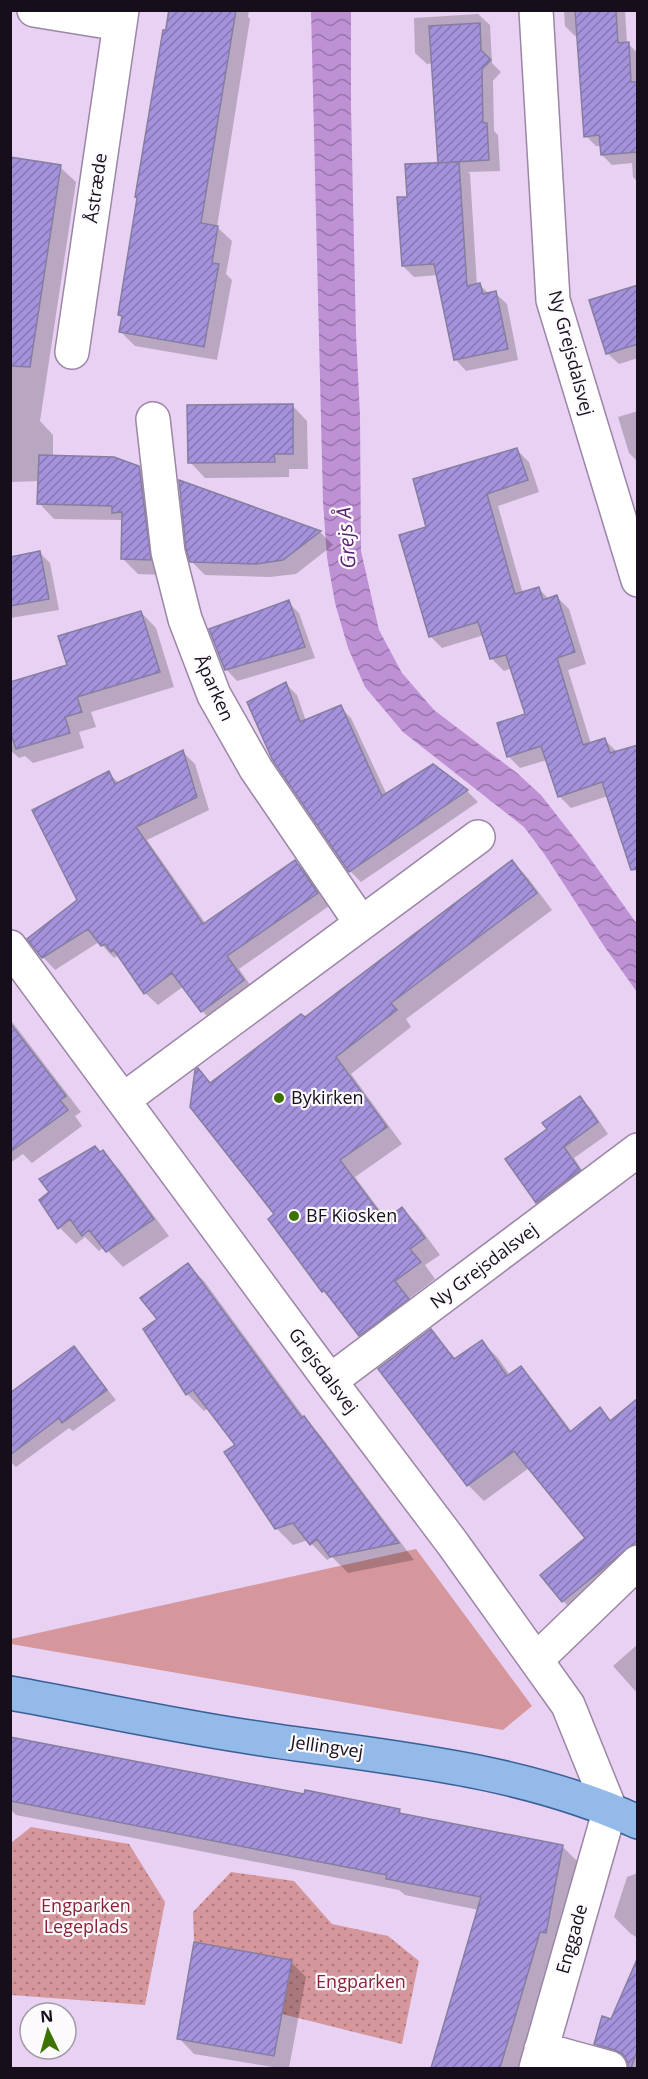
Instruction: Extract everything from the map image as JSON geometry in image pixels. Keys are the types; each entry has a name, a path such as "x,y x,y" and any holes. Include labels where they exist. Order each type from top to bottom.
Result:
{"main road":[{"name":"Jellingvej","path":"10,1693 243,1736 472,1770 542,1788 624,1815"}],"street":[{"name":"Åstræde","path":"34,10 121,17 72,352"},
{"name":"Ny Grejsdalsvej","path":"536,10 553,300 638,580"},
{"name":"Åparken","path":"153,419 168,552 185,619 214,695 256,769 361,923"},
{"path":"123,1100 478,837"},
{"name":"Grejsdalsvej","path":"10,947 453,1544 568,1705 624,1815"},
{"name":"Ny Grejsdalsvej","path":"330,1381 638,1150"},
{"path":"536,1660 638,1562"},
{"name":"Enggade","path":"538,2059 583,1899 624,1815"},
{"path":"538,2059 610,2068"}],"green space":[{"path":"416,1549 532,1706 503,1730 11,1644 11,1639"},
{"name":"Engparken Legeplads","path":"31,1827 129,1844 165,1902 145,2005 11,1995 11,1843"},
{"name":"Engparken","path":"231,1872 294,1881 332,1924 388,1936 419,1961 402,2044 282,2014 291,1960 194,1942 193,1912"}],"water":[{"name":"Grejs Å","path":"311,11 351,11 361,551 379,630 402,673 434,710 517,773 541,795 637,924 637,992 524,827 403,732 365,687 348,648 335,603 327,557 323,502"}],"building":[{"path":"169,10 236,10 201,223 218,226 212,263 219,264 204,347 119,332 122,316 118,315 137,198 135,197 163,30 166,30"},
{"path":"575,10 616,10 618,43 629,42 631,82 638,82 638,152 601,155 599,135 584,137"},
{"path":"480,23 481,50 491,60 482,69 483,123 487,123 489,160 438,163 429,26"},
{"path":"10,157 61,165 30,367 10,366"},
{"path":"459,162 467,286 480,283 483,294 496,291 508,349 454,360 434,264 402,266 397,197 407,197 405,164"},
{"path":"638,285 638,344 606,354 589,300"},
{"path":"293,404 293,454 274,454 275,462 188,463 187,405"},
{"path":"517,448 528,480 487,494 515,594 539,587 543,600 557,595 575,652 557,658 583,745 605,738 610,753 638,745 638,869 631,870 602,782 558,797 541,746 507,757 497,723 525,714 506,655 490,659 478,622 429,637 399,535 426,527 413,479"},
{"path":"39,455 114,457 139,466 151,560 121,559 122,512 112,513 112,506 37,504"},
{"path":"179,480 321,531 283,560 256,564 190,562 186,549"},
{"path":"40,551 49,599 10,606 10,557"},
{"path":"289,600 305,647 225,670 209,629"},
{"path":"141,611 160,672 77,697 82,712 65,717 70,733 16,749 10,731 10,682 67,665 58,636"},
{"path":"286,682 300,722 341,705 382,796 433,764 468,790 349,872 272,759 247,702"},
{"path":"183,750 197,797 136,827 203,924 295,860 318,893 227,956 244,980 201,1012 172,973 144,994 114,950 111,952 105,944 101,946 88,929 42,958 27,939 77,900 32,810 109,771 115,784"},
{"path":"512,860 537,893 391,1003 397,1010 336,1057 387,1127 340,1160 385,1220 402,1207 425,1238 410,1249 421,1262 395,1281 409,1299 359,1336 324,1290 322,1292 268,1219 274,1214 190,1107 195,1070 198,1068 210,1083 301,1014 305,1017"},
{"path":"10,1023 66,1096 60,1100 68,1110 10,1152"},
{"path":"580,1096 598,1122 564,1147 580,1170 536,1203 505,1159 547,1129 542,1123"},
{"path":"95,1146 100,1152 103,1150 154,1219 106,1252 89,1230 82,1236 70,1219 58,1229 39,1200 49,1192 39,1179"},
{"path":"188,1263 302,1418 304,1416 399,1543 330,1557 317,1539 310,1545 293,1523 275,1529 224,1452 235,1445 193,1390 186,1395 143,1329 157,1319 140,1298"},
{"path":"431,1329 454,1359 482,1340 507,1376 521,1366 570,1432 600,1407 610,1421 638,1398 638,1540 562,1602 540,1575 585,1538 514,1451 467,1486 378,1369"},
{"path":"74,1346 107,1390 62,1423 59,1418 10,1455 10,1393"},
{"path":"10,1737 304,1794 305,1790 400,1809 399,1813 563,1845 546,1933 540,1932 500,2068 431,2068 481,1897 386,1879 387,1875 10,1801"},
{"path":"194,1942 292,1960 274,2056 177,2039"},
{"path":"638,1957 638,2048 631,2068 628,2068 623,2054 594,2044 602,2016 611,2019"}],"place":[{"name":"Bykirken","path":"279,1098"},
{"name":"BF Kiosken","path":"294,1216"}]}
